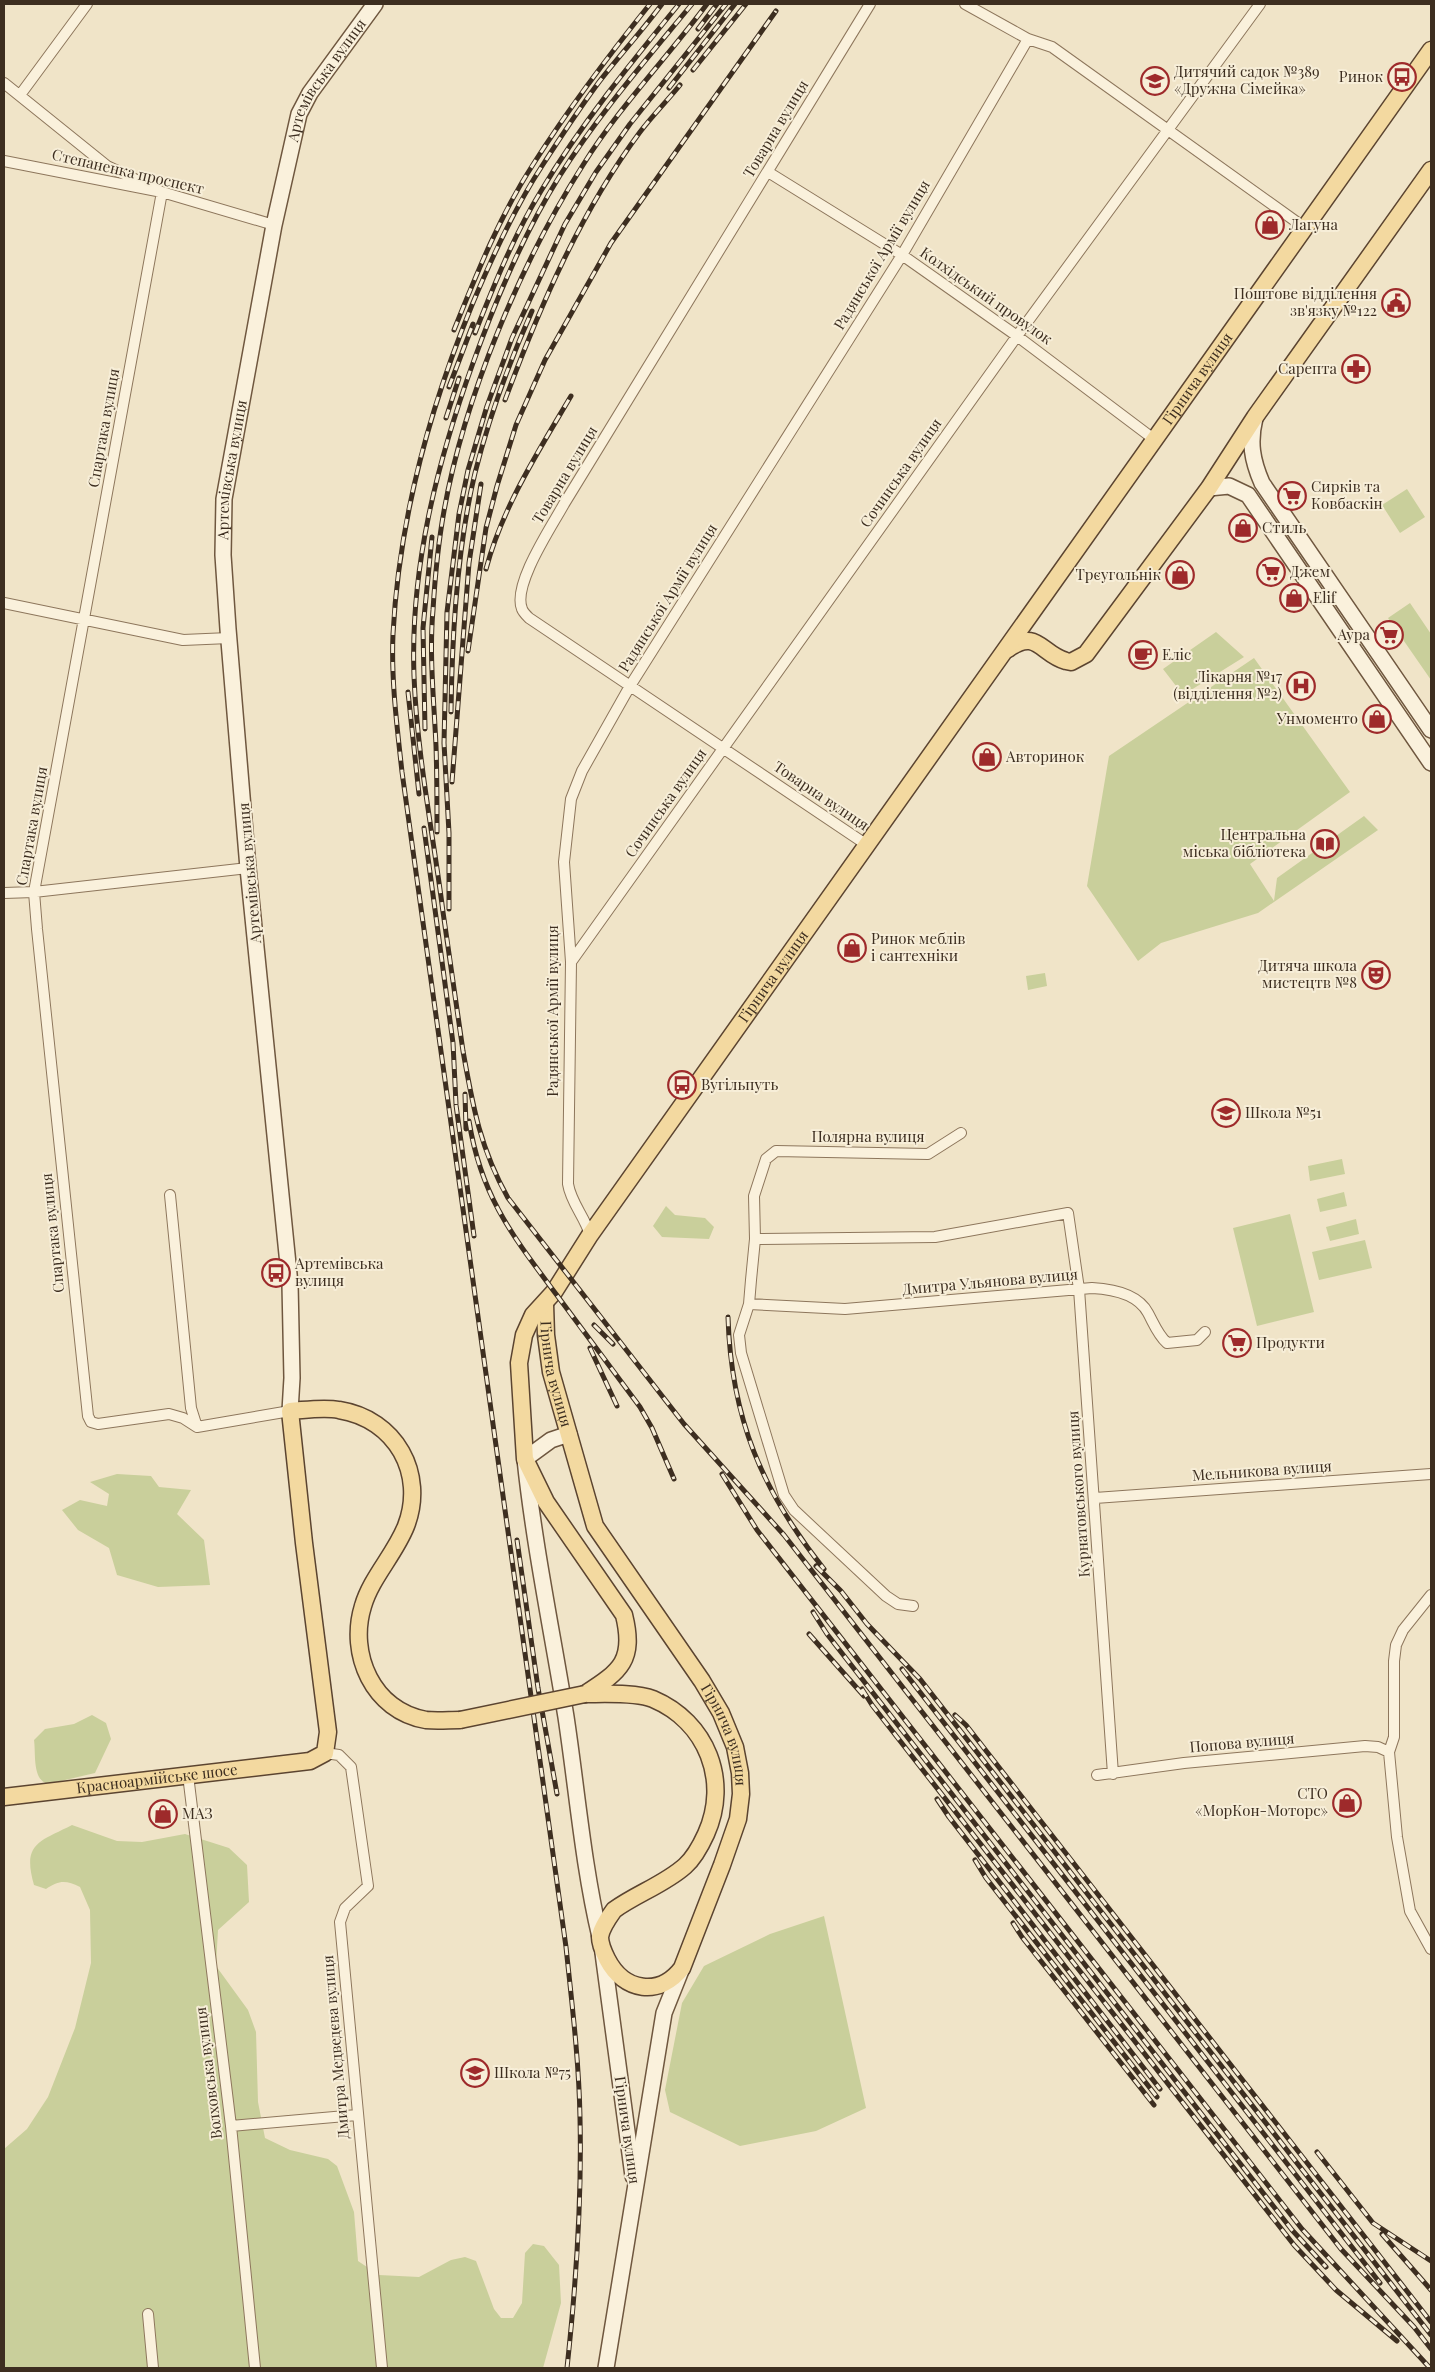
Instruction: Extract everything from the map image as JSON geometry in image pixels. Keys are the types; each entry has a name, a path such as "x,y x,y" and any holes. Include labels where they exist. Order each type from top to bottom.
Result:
{"main road":[{"name":"Артемівська вулиця","path":"325,1753 328,1732 290,1411 292,1378 290,1284 248,868 229,638 224,554 224,499 274,225 299,114 310,93 375,4"},
{"name":"Гірнича вулиця","path":"636,2192 602,1944 580,1825 566,1718 532,1516 525,1459 519,1363 524,1334 533,1315 545,1304 590,1235 1431,50"},
{"path":"1033,612 1030,627 1038,644 1066,661 1071,662 1086,654 1210,488 1255,417 1431,170"},
{"path":"1255,417 1251,435 1252,453 1262,483 1431,730"},
{"path":"1248,495 1248,487 1251,484 1255,481 1262,483"},
{"path":"1210,488 1229,486 1248,495 1431,763"},
{"name":"Гірнича вулиця","path":"1004,652 1021,640 1038,644"},
{"name":"Гірнича вулиця","path":"545,1304 546,1335 551,1372 595,1526 702,1682 721,1713 735,1747 740,1773 741,1794 738,1819 664,2013 606,2368"},
{"path":"290,1411 339,1409 360,1416 391,1438 403,1452 410,1468 411,1512 405,1529 363,1605 359,1625 359,1644 363,1667 373,1685 386,1701 404,1713 426,1720 460,1720 585,1694 652,1698 679,1714 702,1740 711,1760 716,1783 716,1805 701,1845 685,1866 614,1910 606,1920 602,1944 612,1968 630,1983 647,1988 661,1986 674,1979 682,1968"},
{"path":"569,1434 551,1440 525,1459 546,1502 624,1615 629,1637 624,1661 609,1678 585,1694"},
{"name":"Красноармійське шосе","path":"4,1797 310,1761 325,1753"}],"street":[{"path":"20,95 87,4"},
{"name":"Товарна вулиця","path":"867,845 529,618 522,610 522,588 525,576 564,504 870,4"},
{"path":"965,4 1028,39 1052,47 1169,128 1305,228"},
{"name":"Сочинська вулиця","path":"571,962 1017,336 1260,4"},
{"name":"Радянської Армії вулиця","path":"590,1235 587,1225 572,1199 568,1184 571,962 564,862 570,799 582,771 630,686 902,255 1028,39"},
{"path":"4,83 107,166 162,192"},
{"name":"Степаненка проспект","path":"4,161 162,192 274,225"},
{"name":"Колхідський провулок","path":"768,172 902,255 1017,336 1155,440"},
{"name":"Спартака вулиця","path":"162,192 34,892 88,1416 92,1422 98,1424 169,1414 183,1418 197,1427"},
{"path":"4,604 183,640 229,638"},
{"path":"4,893 34,892 248,868"},
{"name":"Полярна вулиця","path":"754,1239 754,1196 766,1159 770,1154 776,1152 928,1154 961,1133"},
{"path":"170,1195 191,1408 197,1427 290,1411"},
{"name":"Курнатовського вулиця","path":"754,1239 935,1237 1068,1213 1079,1289 1113,1774"},
{"path":"754,1239 749,1304 741,1325 739,1343 776,1476 784,1495 794,1510 886,1596 898,1604 913,1606"},
{"name":"Дмитра Ульянова вулиця","path":"749,1304 845,1308 1092,1288 1122,1292 1147,1310 1161,1338 1167,1343 1197,1340 1205,1332"},
{"name":"Мельникова вулиця","path":"1095,1498 1431,1474"},
{"path":"1431,1595 1403,1630 1396,1645 1394,1661 1394,1737 1389,1752 1397,1837 1410,1911 1431,1949"},
{"name":"Попова вулиця","path":"1097,1775 1184,1763 1365,1746 1378,1747 1389,1752"},
{"name":"Дмитра Медведєва вулиця","path":"325,1753 339,1754 351,1768 368,1886 345,1908 340,1922 382,2368"},
{"name":"Волховська вулиця","path":"188,1775 231,2126 255,2368"},
{"path":"231,2126 357,2115"},
{"path":"148,2314 153,2368"}],"green space":[{"path":"1407,489 1425,517 1400,533 1382,505"},
{"path":"1410,603 1431,634 1431,680 1388,618"},
{"path":"1216,632 1244,657 1183,695 1163,669"},
{"path":"1254,658 1350,792 1250,864 1274,901 1277,878 1364,816 1378,830 1258,913 1161,943 1138,961 1087,886 1109,756"},
{"path":"1045,973 1047,986 1028,990 1026,976"},
{"path":"1342,1159 1345,1174 1310,1181 1308,1166"},
{"path":"1344,1192 1347,1206 1320,1212 1317,1199"},
{"path":"666,1206 675,1215 705,1218 714,1227 709,1239 662,1237 653,1226"},
{"path":"1290,1214 1314,1312 1257,1326 1233,1228"},
{"path":"1356,1219 1359,1234 1330,1241 1326,1227"},
{"path":"1365,1240 1372,1268 1319,1280 1312,1252"},
{"path":"117,1474 151,1476 159,1487 191,1490 177,1514 204,1540 210,1585 158,1587 117,1575 109,1548 78,1530 62,1510 80,1500 107,1506 109,1494 90,1482"},
{"path":"92,1715 106,1723 111,1739 95,1773 48,1784 43,1781 37,1772 34,1740 45,1729 74,1724"},
{"path":"72,1825 117,1841 142,1842 185,1834 229,1848 247,1865 249,1902 218,1930 216,1966 248,2010 256,2032 258,2102 265,2138 290,2150 328,2159 337,2166 354,2212 358,2261 379,2275 419,2277 451,2260 465,2257 476,2261 494,2309 501,2318 513,2318 522,2303 525,2253 533,2244 544,2246 559,2265 561,2303 543,2368 4,2368 4,2149 27,2129 48,2097 75,2028 91,1963 90,1910 80,1887 63,1882 46,1889 34,1885 30,1860 32,1852 42,1840"},
{"path":"824,1916 866,2108 816,2131 740,2146 670,2112 665,2090 682,2003 704,1966 770,1934"}],"railway":[{"path":"454,330 490,245 522,183 547,142 575,102 650,4"},
{"path":"567,2368 576,2275 580,2181 579,2097 573,2011 566,1947 402,772 396,720 393,634 396,591 402,549 409,507 419,466 442,385 480,287 513,216 542,166 599,82 662,4"},
{"path":"475,333 513,243 556,166 589,118 679,4"},
{"path":"692,4 623,88 574,154 546,199 522,244 491,315 473,363 448,439 428,516 416,596 414,636 414,676 418,735 463,1051 474,1109 484,1144 498,1180 508,1198 684,1424 784,1535 1341,2249 1414,2327 1431,2349"},
{"path":"437,832 432,627 438,548 453,468 465,423 480,377 517,287 560,203 612,123 707,4"},
{"path":"698,29 717,4"},
{"path":"449,909 449,833 444,743 447,612 459,514 468,470 487,406 512,338 565,224 596,172 630,124 726,4"},
{"path":"669,88 735,4"},
{"path":"693,70 746,4"},
{"path":"468,651 486,528 497,486 516,425 545,360 611,243 776,11"},
{"path":"505,400 547,295 580,228 618,163 649,120 680,85"},
{"path":"451,712 457,591 469,502 475,473 493,411 515,350 532,311"},
{"path":"449,387 473,324"},
{"path":"446,418 459,378"},
{"path":"486,569 502,523 522,480 571,396"},
{"path":"452,782 469,563 481,484"},
{"path":"425,729 423,628 432,537"},
{"path":"408,692 419,794"},
{"path":"424,828 453,1043 456,1104"},
{"path":"465,1094 466,1129"},
{"path":"456,1105 474,1236"},
{"path":"469,1121 481,1171 501,1214 526,1253 640,1407 652,1428 674,1479"},
{"path":"728,1317 730,1354 736,1388 743,1421 754,1452 767,1482 783,1511 824,1569"},
{"path":"594,1325 613,1344"},
{"path":"590,1348 617,1406"},
{"path":"722,1474 757,1530 1302,2229 1430,2368"},
{"path":"517,1540 538,1688 557,1794"},
{"path":"816,1566 841,1591 867,1624 920,1679 1431,2335"},
{"path":"813,1612 827,1634 1292,2230 1326,2267"},
{"path":"809,1634 864,1696"},
{"path":"902,1669 1380,2283"},
{"path":"862,1689 872,1705 1294,2245 1336,2290 1397,2341"},
{"path":"955,1715 966,1725 1431,2322"},
{"path":"937,1799 1160,2089"},
{"path":"975,1860 986,1878 1157,2097"},
{"path":"1013,1923 1154,2105"},
{"path":"1317,2152 1373,2223 1431,2261"},
{"path":"1382,2234 1431,2290"}],"place":[{"name":"Ринок","path":"1402,77"},
{"name":"Дитячий садок №389 «Дружна Сімейка»","path":"1155,81"},
{"name":"Лагуна","path":"1270,225"},
{"name":"Поштове відділення зв'язку №122","path":"1396,303"},
{"name":"Сарепта","path":"1356,369"},
{"name":"Сирків та Ковбаскін","path":"1292,496"},
{"name":"Стиль","path":"1243,528"},
{"name":"Джем","path":"1271,572"},
{"name":"Трєугольнік","path":"1180,575"},
{"name":"Elif","path":"1294,598"},
{"name":"Аура","path":"1389,635"},
{"name":"Еліс","path":"1143,655"},
{"name":"Лікарня №17 (відділення №2)","path":"1301,686"},
{"name":"Унмоменто","path":"1377,719"},
{"name":"Авторинок","path":"987,757"},
{"name":"Центральна міська бібліотека","path":"1325,844"},
{"name":"Ринок меблів і сантехніки","path":"852,948"},
{"name":"Дитяча школа мистецтв №8","path":"1376,975"},
{"name":"Вугільпуть","path":"682,1085"},
{"name":"Школа №51","path":"1226,1113"},
{"name":"Артемівська вулиця","path":"276,1273"},
{"name":"Продукти","path":"1237,1343"},
{"name":"СТО «МорКон-Моторс»","path":"1347,1803"},
{"name":"МАЗ","path":"163,1814"},
{"name":"Школа №75","path":"475,2073"}]}
